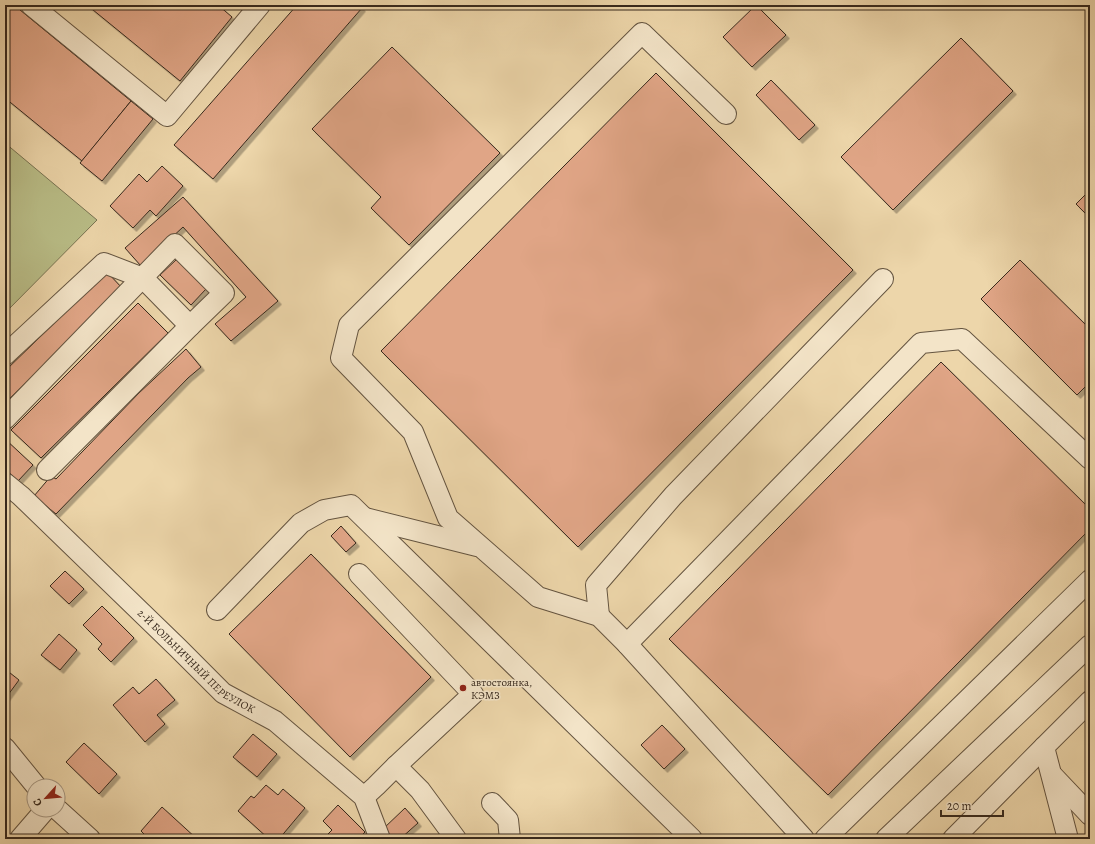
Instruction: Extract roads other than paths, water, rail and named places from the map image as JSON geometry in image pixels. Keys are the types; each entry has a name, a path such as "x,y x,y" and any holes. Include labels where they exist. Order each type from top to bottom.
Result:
{"street":[{"path":"31,5 167,116 260,5"},
{"path":"726,114 642,33 349,325 341,358 413,432 448,518 538,597 599,616 627,644 804,839"},
{"path":"5,419 176,244 224,293 47,470"},
{"path":"5,355 104,263 143,278 190,326"},
{"path":"599,616 596,585 673,496 883,279"},
{"path":"627,644 921,343 962,338 1090,459"},
{"name":"2-Й БОЛЬНИЧНЫЙ ПЕРЕУЛОК","path":"5,483 173,642 223,693 275,721 364,797 380,839"},
{"path":"217,610 301,523 324,510 351,505 692,839"},
{"path":"365,518 481,547"},
{"path":"359,574 473,694 364,797"},
{"path":"825,839 1090,580"},
{"path":"886,839 1090,645"},
{"path":"953,839 1090,701"},
{"path":"1044,747 1068,839"},
{"path":"5,748 29,778"},
{"path":"396,766 420,790 456,839"},
{"path":"1052,775 1090,815"},
{"path":"492,803 508,820 510,839"},
{"path":"66,817 90,839"},
{"path":"20,839 38,818"}],"place":[{"name":"автостоянка, КЭМЗ","path":"463,688"}]}
